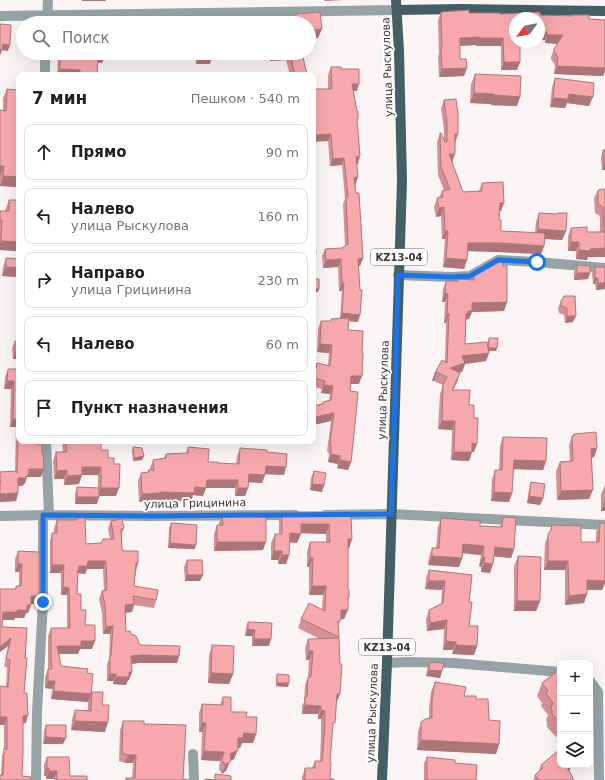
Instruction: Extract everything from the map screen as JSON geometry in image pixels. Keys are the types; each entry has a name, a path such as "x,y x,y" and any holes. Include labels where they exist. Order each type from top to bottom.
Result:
{"main road":[{"name":"улица Рыскулова","path":"382,780 402,180 399,50 396,0"},
{"path":"397,10 461,9 605,11"}],"street":[{"path":"48,0 48,16"},
{"path":"164,16 397,10"},
{"path":"0,16 16,17"},
{"path":"45,60 45,72"},
{"path":"398,275 452,277 470,276 498,260 605,268"},
{"path":"36,780 37,712 46,515 46,444"},
{"name":"улица Грицинина","path":"0,516 391,514 605,525"},
{"path":"387,663 454,663 557,672"},
{"path":"593,685 598,692 599,780"},
{"path":"193,754 194,780"}],"building":[{"path":"469,10 469,13 509,14 509,48 520,48 520,62 504,62 503,38 460,38 460,59 466,59 467,68 442,69 441,12"},
{"path":"320,12 322,29 316,29 316,16 296,16 296,14"},
{"path":"545,15 589,15 589,19 605,20 605,68 557,66 558,57 554,49 563,35 547,35 547,32 545,32"},
{"path":"0,24 11,25 10,45 3,44 2,50 0,50"},
{"path":"60,60 98,60 97,72 80,72 80,70 60,69"},
{"path":"292,60 304,60 307,72 294,72"},
{"path":"331,67 341,67 341,69 359,69 359,84 352,84 358,111 357,119 360,156 356,157 358,177 354,178 356,193 359,193 363,258 358,259 360,290 362,290 360,315 342,313 344,283 342,283 341,259 326,260 325,249 342,248 348,244 346,197 348,197 344,158 333,159 331,134 316,135 316,89 332,89"},
{"path":"475,74 521,76 520,97 474,93"},
{"path":"555,78 594,83 593,97 569,94 568,99 553,98"},
{"path":"7,89 16,90 16,177 3,176 4,166 0,166 0,110 6,111"},
{"path":"456,99 458,134 455,134 455,154 449,154 463,192 482,191 482,183 503,182 504,203 500,203 499,220 501,220 501,231 545,233 544,246 501,243 468,243 467,260 446,258 448,231 445,231 444,207 439,208 437,198 443,197 442,191 450,189 441,167 440,133 445,142 447,142 447,121 444,100"},
{"path":"603,150 605,150 605,163 604,163"},
{"path":"605,189 605,248 590,249 590,251 579,250 579,242 571,242 571,228 587,227 587,232 604,232 603,207 598,204 598,190"},
{"path":"9,200 16,200 16,242 1,241 2,220 0,220 0,211 9,211"},
{"path":"539,213 567,213 566,231 538,229"},
{"path":"6,258 16,259 16,268 6,267"},
{"path":"497,261 503,261 503,266 507,266 507,302 472,303 472,311 468,311 466,314 465,344 487,342 489,353 462,356 465,363 450,368 460,373 452,390 470,390 469,405 474,405 474,418 478,418 477,444 472,443 472,452 454,452 455,421 442,421 443,385 447,377 437,372 435,373 442,360 447,363 449,314 447,314 448,294 445,293 446,281 458,281 458,279 474,280 474,274 483,271 483,269 489,268 489,266"},
{"path":"577,265 590,266 590,273 577,273"},
{"path":"595,267 605,267 605,283 598,283 598,278 595,278"},
{"path":"316,279 319,279 319,289 316,289"},
{"path":"564,296 575,296 576,316 567,316 567,308 561,306 561,301"},
{"path":"349,318 348,330 363,331 362,376 351,376 350,391 358,392 351,462 340,460 340,456 331,454 330,443 334,413 316,417 316,405 331,400 333,386 324,385 325,381 316,379 316,368 317,363 330,366 332,345 320,344 321,321 331,321 331,319"},
{"path":"489,338 498,338 497,348 488,348"},
{"path":"15,341 16,341 16,352"},
{"path":"8,369 16,369 16,419 13,419 14,381 7,381"},
{"path":"596,432 597,448 591,449 593,490 561,491 560,462 573,461 572,436 574,436 574,434"},
{"path":"503,437 547,438 546,461 514,460 512,493 494,492 495,470 502,470"},
{"path":"18,444 42,444 44,469 29,469 28,475 25,478 18,478 18,493 0,494 0,472 17,471 17,473"},
{"path":"66,444 101,444 101,450 108,450 108,458 114,458 114,464 120,464 119,488 101,488 101,467 82,467 82,475 67,476 67,470 57,471 56,452 67,452"},
{"path":"133,447 142,448 144,456 134,458"},
{"path":"188,447 209,449 208,462 218,463 239,464 240,448 267,450 267,452 287,454 286,467 266,466 265,475 249,474 248,488 238,488 238,480 207,480 206,488 195,487 194,493 160,492 142,494 141,473 149,472 148,470 154,470 153,460 166,458 166,454 188,453"},
{"path":"314,471 326,473 324,485 312,484"},
{"path":"531,482 545,484 543,498 529,496"},
{"path":"77,487 99,488 99,497 77,497"},
{"path":"282,512 321,512 321,514 351,516 352,539 348,539 348,610 341,610 341,620 338,622 339,637 301,619 309,603 325,611 326,586 312,586 313,558 310,558 310,542 330,542 329,524 301,524 301,534 290,533 289,555 282,555 282,551 274,551 275,534 282,534"},
{"path":"222,515 266,517 266,542 217,542 217,525 223,525"},
{"path":"503,517 516,518 514,549 495,547 493,564 484,563 484,546 463,544 462,558 432,556 432,548 439,548 441,518 480,521 480,526 502,527"},
{"path":"77,518 85,518 86,544 101,543 103,539 114,539 111,521 122,519 124,528 121,529 122,550 138,551 138,563 136,563 134,586 158,590 156,600 133,596 134,604 125,605 126,632 130,631 131,634 136,636 140,645 180,646 179,656 131,656 132,672 129,672 129,677 116,677 116,674 110,674 113,626 106,627 105,605 102,591 107,590 106,561 88,561 87,566 79,566 78,569 77,594 81,594 81,610 86,610 85,625 95,625 95,641 81,641 81,646 57,646 61,666 88,669 87,673 93,674 91,694 54,691 55,681 48,681 48,669 52,669 51,628 70,628 69,588 63,587 64,565 52,565 52,533 57,533 57,520 77,520"},
{"path":"171,523 197,525 196,545 170,543"},
{"path":"600,523 605,523 605,581 587,580 587,594 569,596 568,561 548,561 548,534 552,525 581,526 581,542 599,542"},
{"path":"18,551 39,552 39,596 31,596 31,605 27,605 27,610 3,612 2,627 27,628 25,658 27,658 24,693 27,693 28,715 23,716 22,776 31,777 31,780 0,780 0,775 3,775 4,748 7,750 7,717 0,717 0,686 8,687 10,660 6,659 11,638 0,647 0,589 16,589 16,586 21,586 22,564 18,564"},
{"path":"518,556 541,557 540,601 517,601"},
{"path":"187,560 202,560 203,575 187,575"},
{"path":"429,570 472,575 469,602 472,602 469,626 478,626 477,646 456,645 456,642 446,641 447,620 430,623 429,610 443,603 445,581 429,581"},
{"path":"248,622 272,623 271,639 254,639 255,630 248,629"},
{"path":"339,638 340,664 342,664 340,694 337,694 330,762 330,779 334,780 305,780 305,768 315,768 315,761 322,761 325,726 325,711 321,710 321,706 305,705 308,677 311,677 313,651 309,651 308,639"},
{"path":"212,645 234,646 233,674 211,673"},
{"path":"430,662 444,663 442,671 429,670"},
{"path":"557,671 557,720 552,714 551,707 553,703 546,693 548,691 542,683"},
{"path":"277,674 289,675 289,683 277,683"},
{"path":"435,682 466,687 464,696 476,696 476,699 488,699 489,720 500,721 499,744 421,740 421,722 425,719 432,718 432,699"},
{"path":"92,692 103,692 102,705 109,705 108,722 75,721 75,710 91,711"},
{"path":"223,697 231,697 231,712 247,712 246,717 257,717 256,734 244,733 243,738 238,738 238,750 230,754 231,760 225,765 222,760 224,752 204,751 206,723 202,723 202,704 223,705"},
{"path":"123,721 144,721 144,724 186,725 183,779 189,780 126,780 126,778 135,778 136,755 122,753"},
{"path":"46,725 66,725 66,738 46,737"},
{"path":"557,752 557,768 568,768 574,780 539,780 535,775 543,768 541,765"},
{"path":"47,757 69,757 70,776 87,776 87,780 57,780 57,771 49,771 49,768 47,768"},
{"path":"427,757 455,760 455,763 477,765 476,780 428,780"},
{"path":"215,774 231,776 231,780 215,780"}],"route":[{"path":"43,602 43,515 150,516 391,514 398,275 452,277 470,276 498,260 537,262"}]}
